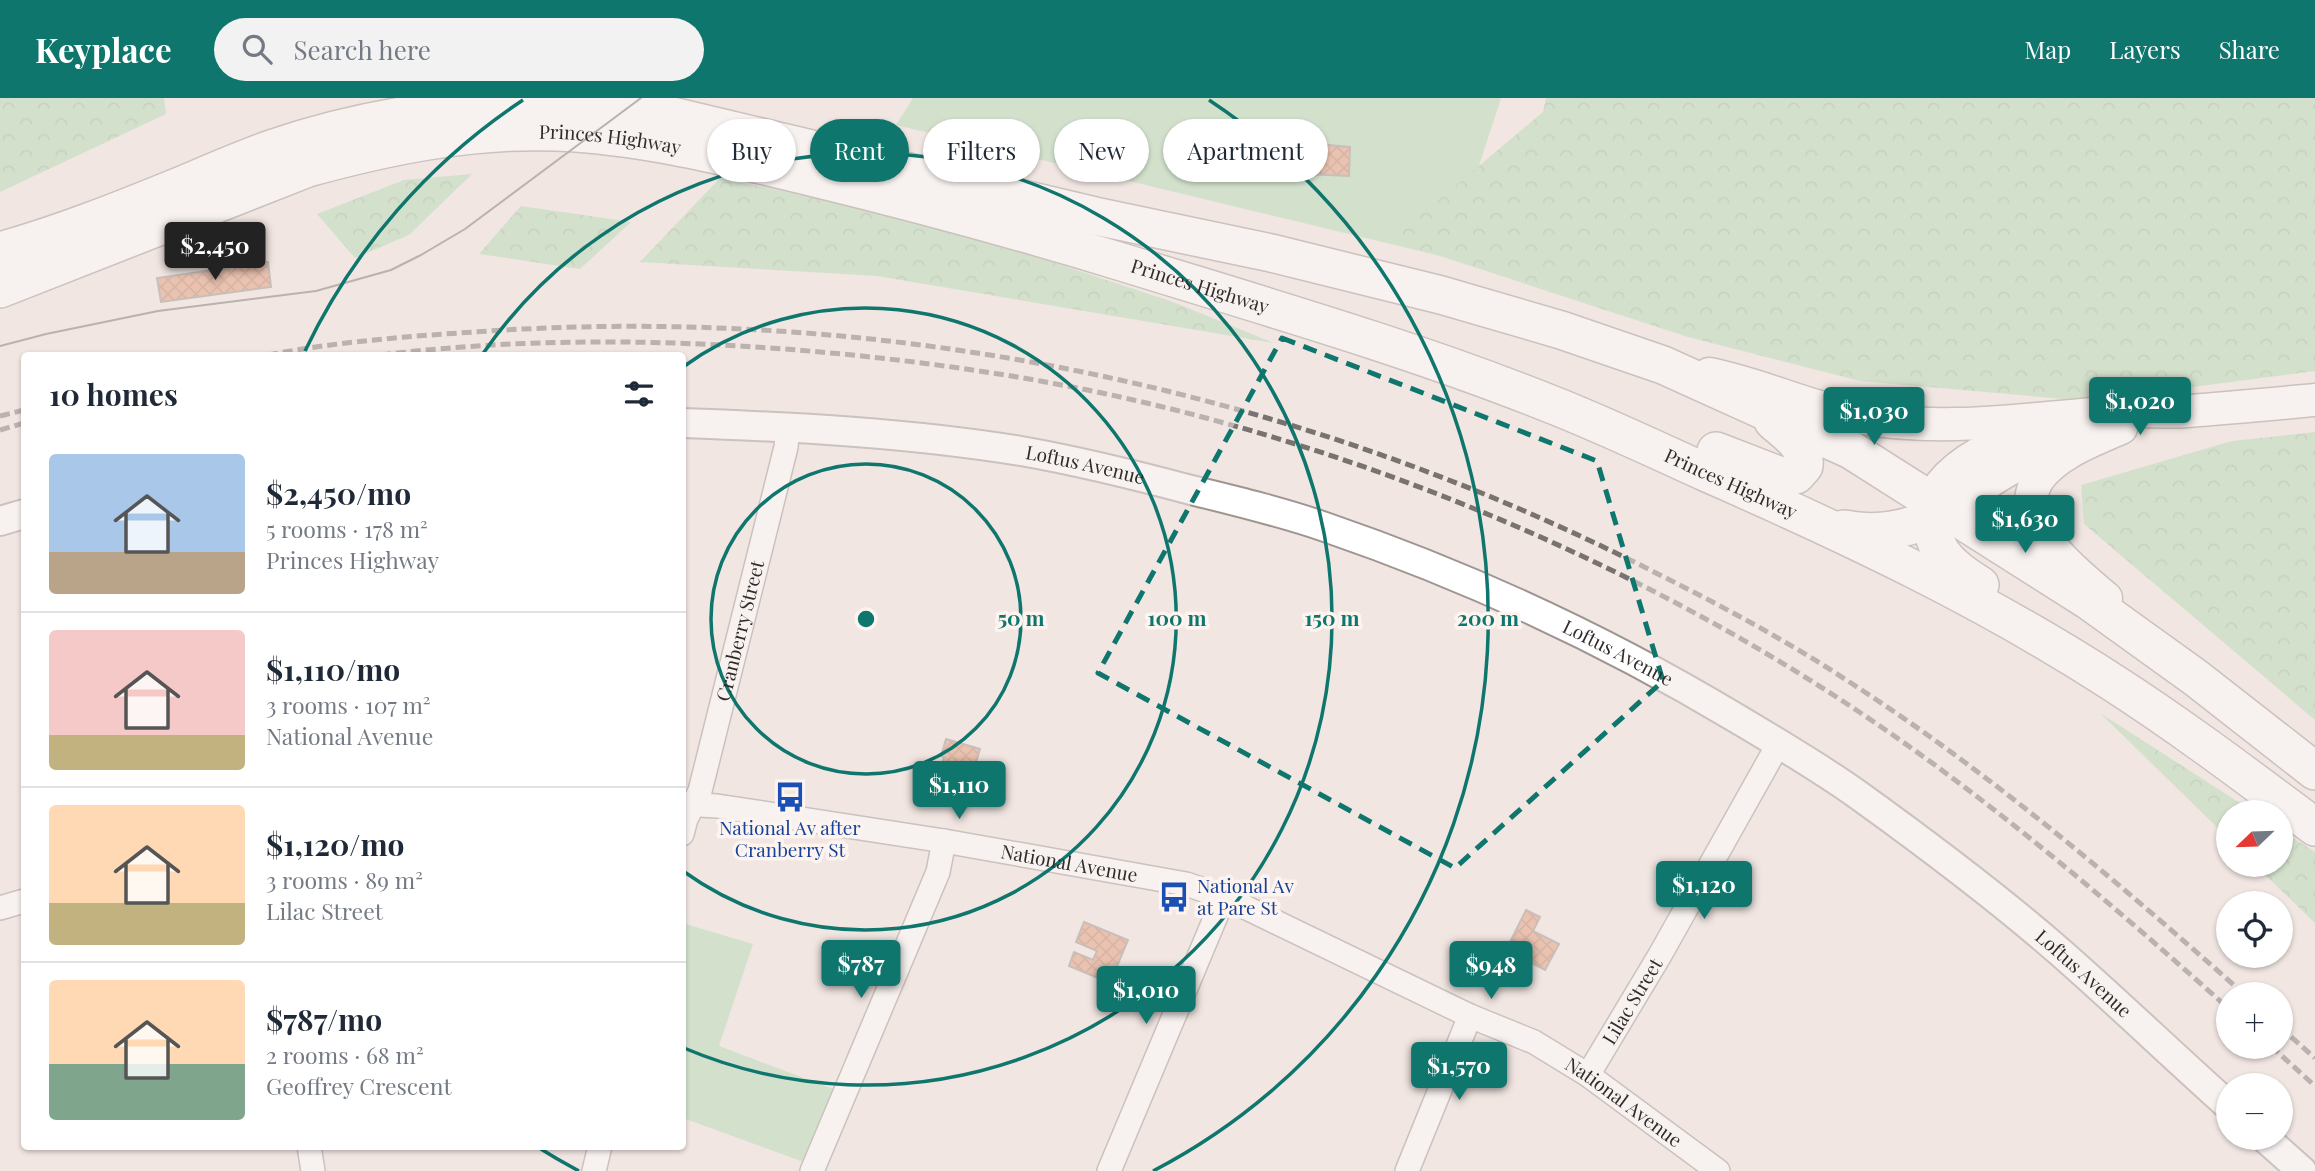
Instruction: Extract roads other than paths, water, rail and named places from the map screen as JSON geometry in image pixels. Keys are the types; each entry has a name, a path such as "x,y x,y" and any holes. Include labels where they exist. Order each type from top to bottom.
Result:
{"highway":[{"name":"Princes Highway","path":"0,251 146,200 271,149 337,128 436,108 545,100 630,106 1095,216 1270,253 1415,288 1561,330 1663,365 1852,450 1937,510 2080,595 2196,678 2315,771"},
{"name":"Princes Highway","path":"0,289 308,168 360,154 468,136 550,132 593,134 770,167 926,205 1037,236 1288,313 1549,403 1905,563 2111,681 2174,723 2315,827"},
{"path":"1549,403 1642,423 1775,474 1786,477 1796,475 1804,466 1802,449 1757,406"},
{"path":"1815,521 1855,531 1873,531 1909,527 1937,510"},
{"path":"1937,510 1936,544 1950,564 2029,617 2111,681"}],"main road":[{"path":"1663,365 1726,377 1838,413 1883,421 1923,424 2108,421"},
{"path":"1937,510 2000,473 2128,411 2183,412 2315,400"},
{"path":"2108,421 2079,448 2044,472 2032,494 2034,518 2059,554 2196,678"}],"street":[{"name":"Loftus Avenue","path":"686,424 788,427 905,435 1023,452 1116,470 1323,526 1453,575 1542,614 1674,681 1779,743 1857,794 2005,906 2061,953 2216,1094"},
{"name":"Cranberry Street","path":"686,822 786,447 788,427"},
{"path":"0,521 21,515"},
{"name":"Lilac Street","path":"1588,1074 1660,955 1779,743"},
{"name":"National Avenue","path":"689,804 944,841 1186,884 1224,898 1470,1016 1534,1042 1588,1074 1718,1171"},
{"path":"812,1171 938,872 944,841"},
{"path":"1109,1171 1224,898"},
{"path":"0,908 21,902"},
{"path":"1407,1171 1470,1016"},
{"path":"310,1150 313,1171"},
{"path":"594,1171 599,1150"},
{"path":"2278,1150 2302,1171"}],"tram line":[{"path":"0,346 158,311 316,291 391,270 465,229 641,98"}],"railway":[{"path":"285,352 356,342 505,330 654,326 803,333 951,349 1097,375 1241,411 1383,455 1521,510 1656,573 1806,655 1906,720 2006,793 2103,872 2230,982"},
{"path":"407,352 536,343 641,342 745,346 888,359 1024,378 1114,396 1247,429 1336,457 1510,524 1596,563 1760,650 1838,698 1941,769 2087,885 2216,998"},
{"path":"0,416 21,411"},
{"path":"0,430 21,424"},
{"path":"2293,1039 2315,1058"},
{"path":"2285,1059 2315,1086"}],"place":[{"name":"National Av after Cranberry St","path":"790,797"},
{"name":"National Av at Pare St","path":"1174,897"}]}
